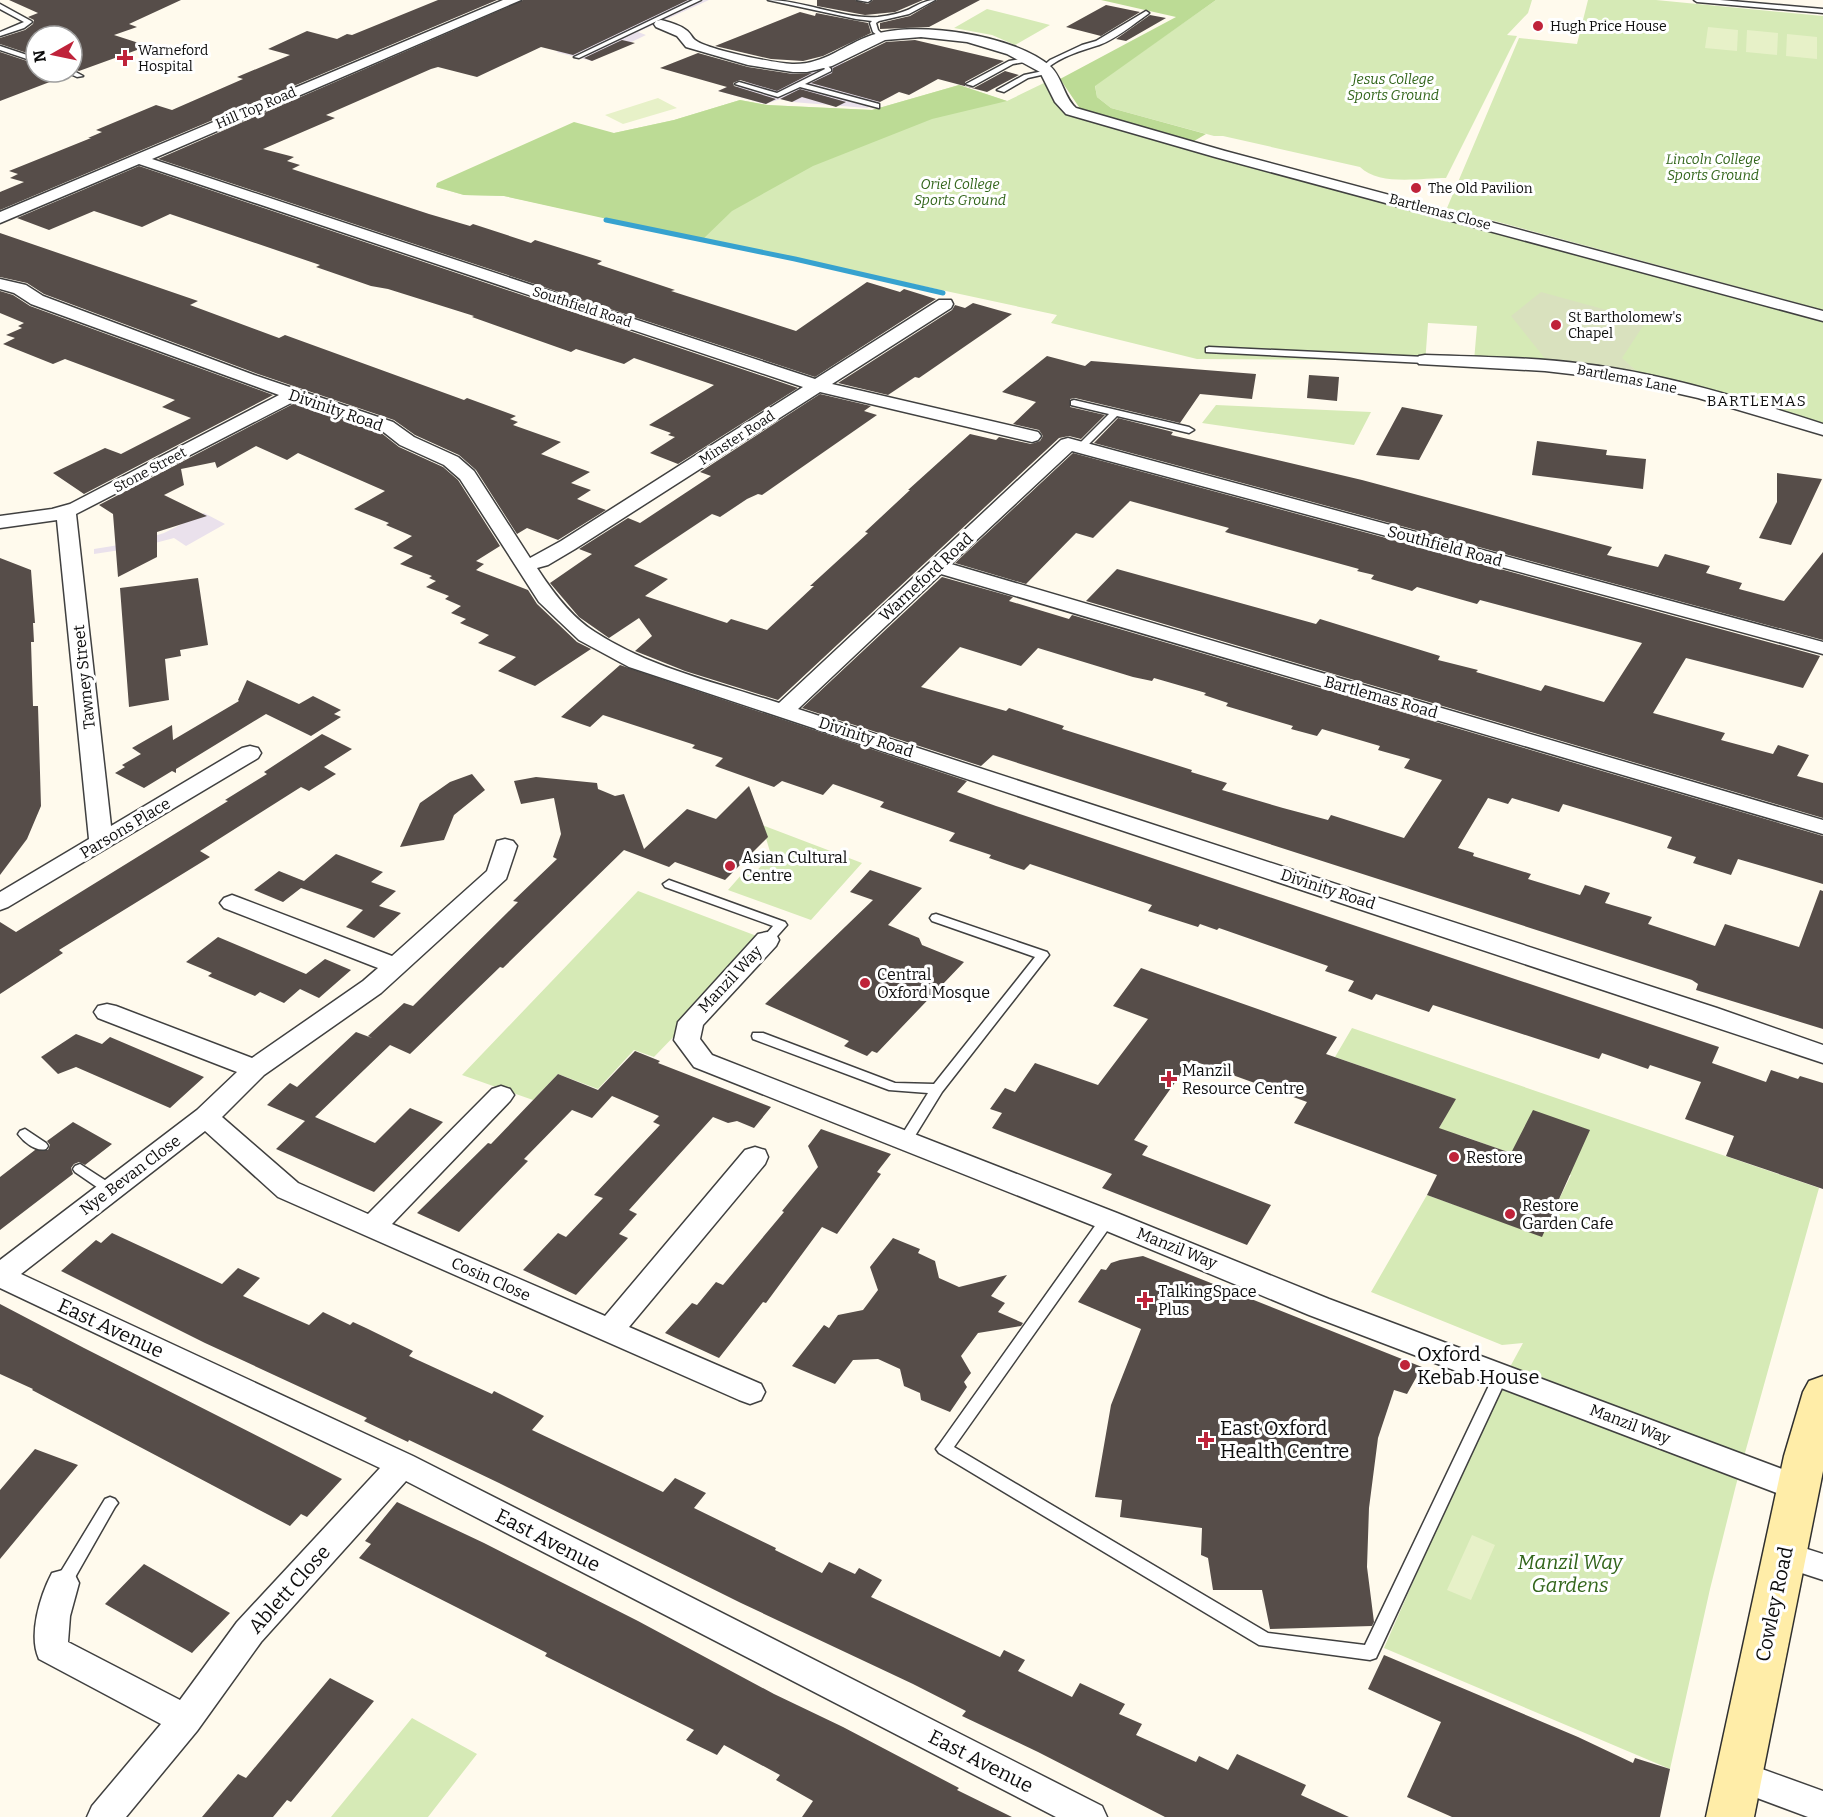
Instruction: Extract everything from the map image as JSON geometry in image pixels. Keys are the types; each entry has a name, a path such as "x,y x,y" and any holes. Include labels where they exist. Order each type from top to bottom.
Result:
{"main road":[{"name":"Cowley Road","path":"1730,1817 1737,1774 1804,1561 1798,1488 1823,1392"}],"street":[{"name":"Hill Top Road","path":"0,218 514,0"},
{"path":"658,22 682,33 691,44 779,67 808,68 824,64 881,36 916,32 949,35 1005,49 1046,70"},
{"name":"Bartlemas Close","path":"1046,70 1054,82 1061,102 1071,111 1220,154 1823,316"},
{"name":"Southfield Road","path":"138,159 818,386 1032,436"},
{"name":"Divinity Road","path":"0,284 20,289 37,300 293,395 387,426 407,441 451,461 467,475 546,598 586,636 645,666 681,680 784,710 1823,1054"},
{"name":"Minster Road","path":"525,566 541,561 568,546 945,304"},
{"name":"Bartlemas Lane","path":"1425,360 1596,371 1653,382 1760,410 1823,430"},
{"name":"Stone Street","path":"0,522 66,512 85,505 293,395"},
{"name":"Southfield Road","path":"1074,446 1823,648"},
{"name":"Warneford Road","path":"784,710 938,567 1074,446"},
{"name":"Tawney Street","path":"66,512 101,842"},
{"name":"Bartlemas Road","path":"938,567 1823,827"},
{"name":"Parsons Place","path":"0,902 250,753"},
{"name":"Nye Bevan Close","path":"0,1275 109,1189 206,1117 255,1069 372,987 498,874 505,846"},
{"path":"232,903 396,966"},
{"name":"Manzil Way","path":"767,940 691,1022 687,1040 703,1061 1107,1220 1319,1307 1798,1488"},
{"path":"107,1012 255,1069"},
{"path":"372,1227 501,1095"},
{"name":"Cosin Close","path":"206,1117 288,1190 750,1392"},
{"path":"609,1331 755,1157"},
{"name":"East Avenue","path":"0,1275 402,1465 1090,1817"},
{"name":"Ablett Close","path":"104,1817 185,1720 249,1632 402,1465"},
{"path":"63,1583 54,1616 51,1649 185,1720"},
{"path":"1737,1774 1823,1807"}],"lane":[{"path":"577,57 658,22 698,0"},
{"path":"771,0 855,17 877,19 907,13 932,0"},
{"path":"860,0 868,0"},
{"path":"1697,0 1823,11"},
{"path":"0,6 29,22 22,27 0,34"},
{"path":"1001,90 1026,76 1046,70 1052,62 1084,46 1098,43 1146,13"},
{"path":"877,19 873,23 875,30 881,36"},
{"path":"0,48 24,56"},
{"path":"970,84 1011,62 1028,60"},
{"path":"738,84 778,95 830,70 824,64"},
{"path":"800,85 876,106"},
{"path":"1209,350 1425,360"},
{"path":"1074,404 1189,430"},
{"path":"1074,446 1115,413"},
{"path":"669,884 781,925 767,940"},
{"path":"905,1141 937,1089 1044,955 936,918"},
{"path":"758,1036 894,1087 937,1089"},
{"path":"25,1134 41,1146"},
{"path":"80,1169 109,1189"},
{"path":"1107,1220 944,1449 1265,1640 1370,1653 1501,1375"},
{"path":"63,1583 110,1503"}],"shaded area":[{"path":"672,0 709,0 638,32 646,35 592,61 556,52"},
{"path":"837,60 870,68 845,81 894,95 867,108 792,102 781,99 765,104 718,91 729,86 734,88 755,78 772,82 792,73 803,76"},
{"path":"204,513 225,524 186,546 174,538 140,547 94,554 94,549 131,543 164,533"}],"green space":[{"path":"1101,0 1216,0 1095,86 1097,97 1111,108 1206,134 1189,144 1081,110 1060,79 1176,17"},
{"name":"Jesus College Sports Ground","path":"1216,0 1532,0 1528,13 1507,35 1517,36 1446,178 1400,180 1378,177 1360,167 1223,136 1214,136 1111,108 1097,97 1095,85"},
{"name":"Lincoln College Sports Ground","path":"1588,0 1656,0 1823,16 1823,310 1447,208 1519,38 1577,44"},
{"path":"987,9 1050,25 1015,45 992,35 954,28"},
{"path":"1708,27 1738,30 1737,51 1705,48"},
{"path":"1747,30 1778,33 1777,55 1746,52"},
{"path":"1787,34 1817,37 1817,59 1786,56"},
{"name":"Oriel College Sports Ground","path":"1046,82 1055,101 1068,113 1823,321 1823,426 1643,377 1621,358 1644,323 1550,365 1474,361 1477,326 1428,323 1425,364 1357,360 1197,359 1051,323 1057,315 504,196 464,195 436,187 614,133 674,120 740,100 767,105 872,110 959,85 1007,101"},
{"path":"959,85 1007,101 932,119 813,166 732,211 702,240 504,196 464,195 436,187 437,183 574,122 614,133 674,120 740,100 767,105 872,110"},
{"path":"658,98 677,108 623,124 605,115"},
{"path":"1541,292 1643,320 1645,323 1622,358 1643,377 1550,365 1511,316"},
{"path":"1216,405 1371,412 1354,445 1202,423"},
{"path":"762,825 862,863 811,920 728,890 743,873 752,876 771,855"},
{"path":"638,891 767,940 654,1057 634,1050 598,1089 558,1074 533,1100 462,1075"},
{"name":"Manzil Way Gardens","path":"1352,1028 1819,1188 1736,1485 1670,1769 1384,1648 1497,1391 1523,1343 1502,1345 1371,1292 1427,1195 1541,1236 1571,1175 1460,1135 1437,1132 1455,1099 1335,1057"},
{"path":"1472,1535 1495,1545 1471,1600 1447,1590"},
{"path":"412,1718 477,1754 428,1817 331,1817"}],"building":[{"path":"9,0 181,0 129,24 137,27 114,35 148,46 84,69 84,24 33,24 34,20 28,17 38,13"},
{"path":"438,0 497,0 0,210 0,192 24,182 10,178 18,174 9,171 91,138 88,138 102,132 96,130 156,105 172,110 243,79 237,77 290,55 268,49 307,31 337,39"},
{"path":"523,0 688,0 573,55 541,47 477,77 438,67 431,69 326,115 335,118 263,149 294,157 287,161 300,165 292,169 429,214 470,226 473,224 531,243 535,240 602,261 597,264 675,290 671,291 796,331 867,282 900,292 904,289 936,299 815,377 158,159"},
{"path":"817,0 855,0 868,4 873,0 923,0 895,12 865,15 817,6"},
{"path":"937,0 980,0 929,27 880,29 880,23 910,16"},
{"path":"1106,5 1140,12 1101,36 1066,27"},
{"path":"800,12 868,23 871,33 823,56 803,61 771,59 715,46"},
{"path":"1150,15 1166,18 1126,41 1116,39"},
{"path":"24,30 24,52 0,44 0,38"},
{"path":"622,40 635,43 592,61 584,58"},
{"path":"915,40 1004,61 965,82 965,86 974,88 1005,71 1019,75 987,92 938,79 909,95 899,92 880,102 811,83 832,73 833,68 886,42"},
{"path":"0,52 24,60 24,84 44,84 0,101"},
{"path":"698,53 748,67 793,74 812,73 777,91 740,80 733,83 734,86 776,99 766,104 718,91 727,87 660,68"},
{"path":"800,89 846,102 836,107 802,97 792,102 780,99"},
{"path":"139,166 798,388 678,464 650,453 675,437 668,435 671,433 649,425 714,385 634,358 624,364 576,349 571,352 472,317 474,316 388,289 371,286 316,267 320,265 170,214 142,227 94,211 49,230 17,218"},
{"path":"0,233 198,301 190,305 279,338 285,335 464,400 467,398 516,416 510,419 518,422 513,425 561,442 541,454 590,472 571,483 591,490 577,499 606,510 558,540 527,528 517,534 476,470 459,455 415,435 394,420 258,374 44,294 27,283 0,277"},
{"path":"0,291 13,295 30,306 273,395 84,494 53,473 105,448 121,454 191,418 162,407 175,400 65,359 53,364 3,344 15,338 6,335 22,328 18,326 24,323 0,313"},
{"path":"973,303 1012,314 919,378 915,377 888,395 838,383 952,310 955,305 965,308"},
{"path":"1047,356 1085,366 1091,361 1256,374 1252,399 1200,394 1180,423 1075,398 1070,399 1070,407 1105,415 1081,439 1069,436 1059,438 778,700 685,671 635,651 652,636 639,618 609,638 579,617 550,583 592,554 579,549 628,518 640,523 711,476 700,472 820,394 871,406 864,411 877,415 762,495 758,494 747,499 720,517 712,514 634,566 668,579 645,596 727,623 731,619 767,630 814,586 810,586 868,533 865,532 910,490 908,490 970,434 1031,444 1040,441 1043,436 1039,430 1013,424 1036,402 1002,392"},
{"path":"1309,375 1339,377 1337,401 1307,398"},
{"path":"295,403 380,432 399,447 443,467 458,480 500,546 476,561 484,564 476,570 528,590 537,604 577,642 591,649 535,686 498,671 516,657 478,643 489,635 460,623 466,619 451,613 461,606 445,599 449,596 426,587 436,581 429,578 432,576 400,564 413,556 393,548 412,536 386,525 389,523 354,509 385,491 298,453 287,460 256,446 217,468 215,462 181,469 184,485 164,495 207,516 157,532 157,557 118,577 113,514 99,505"},
{"path":"1402,407 1443,415 1419,460 1376,455"},
{"path":"1118,418 1173,432 1171,435 1362,480 1612,547 1607,555 1658,567 1665,554 1710,566 1706,573 1742,583 1739,589 1784,601 1823,552 1823,640 1094,443"},
{"path":"1537,441 1607,450 1606,455 1646,459 1643,489 1532,475"},
{"path":"1073,453 1820,656 1803,688 1686,658 1653,713 1725,733 1721,740 1773,754 1778,745 1809,755 1797,776 1823,783 1823,818 1086,601 1117,569 1316,624 1320,619 1440,656 1438,660 1478,670 1476,672 1541,691 1545,685 1604,702 1642,643 1480,600 1477,604 1417,587 1412,591 1371,579 1374,575 1357,571 1359,569 1225,532 1229,528 1130,501 1093,538 1076,533 1026,584 955,563"},
{"path":"1777,473 1822,479 1791,545 1759,538 1777,502"},
{"path":"0,558 31,570 35,623 33,623 34,642 31,642 33,706 38,706 41,806 27,839 0,875"},
{"path":"942,577 1013,597 1009,601 1069,619 1072,615 1823,836 1823,884 1738,859 1731,875 1693,863 1696,857 1667,848 1672,837 1563,804 1559,812 1512,798 1508,804 1488,798 1458,848 1474,853 1473,856 1531,874 1528,879 1580,895 1585,885 1610,893 1605,903 1652,917 1648,924 1715,946 1725,924 1799,947 1820,890 1823,891 1823,1029 1696,990 1698,984 1692,980 993,755 981,766 802,708","holes":["960,647 1021,666 1038,648 1133,677 1152,681 1154,678 1206,693 1204,695 1228,703 1226,706 1293,726 1291,729 1317,736 1322,729 1380,746 1378,750 1410,759 1404,768 1442,780 1404,838 1331,815 1328,820 1222,790 1227,783 1062,729 1064,726 1009,708 1006,711 921,687"]},
{"path":"198,578 208,645 180,650 181,656 165,659 169,700 129,707 120,588"},
{"path":"620,665 967,781 957,792 996,806 1719,1047 1712,1063 1766,1082 1771,1070 1798,1079 1800,1076 1823,1083 1823,1189 1726,1156 1734,1136 1685,1119 1701,1082 1650,1065 1648,1069 1602,1053 1599,1059 1433,1005 1429,1012 1376,994 1372,1000 1348,991 1354,981 1325,971 1328,966 1219,928 1217,930 1200,924 1198,927 1148,911 1152,905 1030,864 1024,870 989,858 991,855 949,841 955,833 880,807 884,802 833,784 823,795 782,781 774,787 715,766 723,758 692,748 695,745 603,715 590,727 561,717"},
{"path":"247,680 299,704 313,696 341,710 334,714 341,717 311,736 266,714 176,769 176,773 172,771 144,788 115,773 125,767 122,765 141,754 132,748 172,725 173,740 239,701"},
{"path":"322,734 352,749 324,767 336,774 309,791 301,787 200,851 210,857 59,950 63,953 0,994 0,922 16,932 228,801 225,800 267,774 264,772"},
{"path":"472,774 485,790 454,815 444,840 400,847 420,803 450,782"},
{"path":"536,777 597,783 598,789 615,796 624,794 644,849 687,809 716,819 749,786 768,837 725,880 675,862 669,867 624,850 503,968 500,967 410,1054 390,1045 315,1117 375,1143 410,1108 443,1122 374,1192 276,1149 305,1121 267,1105 290,1083 297,1087 356,1032 372,1038 368,1036 404,1003 413,1006 518,902 513,901 557,859 553,857 561,834 554,798 521,804 514,781"},
{"path":"336,854 383,872 371,882 396,891 379,906 401,913 374,938 346,927 363,910 301,888 283,902 254,890 279,871 304,881"},
{"name":"Central Oxford Mosque","path":"870,870 922,888 888,925 919,938 922,945 964,962 877,1053 872,1051 867,1056 844,1046 849,1041 765,1004 873,900 850,892"},
{"path":"218,937 306,974 325,959 351,970 319,998 300,989 284,1003 260,992 255,996 208,976 212,973 186,962"},
{"path":"1141,968 1337,1037 1326,1054 1456,1099 1439,1128 1511,1153 1533,1110 1590,1130 1542,1237 1427,1195 1437,1175 1294,1123 1307,1102 1191,1060 1134,1140 1148,1146 1142,1155 1271,1205 1247,1245 1102,1188 1112,1174 992,1128 1002,1113 990,1109 1005,1088 1015,1092 1035,1063 1098,1085 1148,1019 1113,1006"},
{"path":"76,1034 102,1044 110,1037 204,1077 170,1108 76,1067 58,1074 41,1057"},
{"path":"635,1051 660,1061 658,1063 771,1107 754,1128 737,1121 728,1123 713,1117 629,1210 637,1214 619,1234 628,1238 576,1295 523,1270 558,1233 566,1237 603,1198 594,1195 660,1125 653,1122 659,1116 612,1096 592,1118 572,1110 524,1159 528,1161 459,1232 417,1213 488,1143 491,1144 558,1074 598,1090"},
{"path":"73,1122 112,1144 85,1165 79,1162 74,1164 71,1168 73,1174 0,1230 0,1177 35,1150 48,1150 50,1145 47,1141"},
{"path":"821,1129 891,1154 877,1172 881,1174 837,1234 822,1227 766,1303 763,1302 719,1358 665,1333 692,1303 697,1305 716,1282 723,1285 784,1212 782,1211 818,1167 808,1146"},
{"path":"112,1233 222,1284 238,1268 260,1278 243,1296 309,1325 323,1312 350,1325 353,1322 366,1328 413,1351 409,1356 492,1394 494,1391 544,1416 532,1430 663,1492 675,1478 706,1493 694,1508 822,1573 829,1562 855,1574 859,1568 882,1580 871,1597 1000,1657 1004,1650 1025,1660 1018,1671 1072,1697 1080,1683 1125,1704 1119,1714 1142,1724 1136,1735 1196,1762 1199,1756 1228,1770 1237,1754 1306,1785 1301,1795 1349,1817 1165,1817 962,1716 966,1711 913,1684 741,1603 499,1483 364,1421 367,1418 205,1343 61,1271 96,1240 101,1243"},
{"path":"893,1238 920,1249 918,1253 935,1261 939,1278 959,1287 1007,1275 991,1296 1005,1303 998,1312 1023,1323 1021,1326 978,1333 961,1356 971,1373 964,1382 967,1387 950,1412 921,1400 920,1393 904,1386 900,1369 878,1359 853,1360 835,1384 792,1366 824,1325 829,1328 838,1315 863,1310 878,1290 870,1267"},
{"path":"1143,1256 1422,1367 1407,1394 1394,1390 1378,1438 1369,1508 1367,1567 1374,1622 1372,1626 1270,1629 1262,1590 1213,1590 1208,1558 1201,1555 1202,1528 1120,1517 1122,1500 1095,1497 1111,1405 1141,1329 1078,1302 1101,1269 1106,1270 1111,1263 1120,1260"},
{"path":"0,1304 342,1479 307,1517 301,1514 290,1526 33,1389 0,1374"},
{"path":"35,1449 78,1465 0,1559 0,1490"},
{"path":"397,1502 638,1621 1012,1817 802,1817 813,1801 776,1780 780,1775 724,1745 717,1755 686,1740 694,1730 545,1656 547,1653 359,1558 371,1544 365,1541"},
{"path":"144,1564 230,1613 192,1653 105,1604"},
{"path":"1384,1655 1578,1737 1633,1763 1635,1758 1670,1769 1660,1817 1452,1817 1407,1797 1441,1722 1368,1689"},
{"path":"330,1678 374,1701 291,1802 287,1800 273,1817 202,1817 238,1774 246,1778"}],"waterway":[{"path":"606,220 795,259 943,293"}],"place":[{"name":"Hugh Price House","path":"1538,26"},
{"name":"Warneford Hospital","path":"125,58"},
{"name":"The Old Pavilion","path":"1416,188"},
{"name":"St Bartholomew's Chapel","path":"1556,325"},
{"name":"Asian Cultural Centre","path":"730,866"},
{"name":"Central Oxford Mosque","path":"865,983"},
{"name":"Manzil Resource Centre","path":"1169,1079"},
{"name":"Restore","path":"1454,1157"},
{"name":"Restore Garden Cafe","path":"1510,1214"},
{"name":"TalkingSpace Plus","path":"1145,1300"},
{"name":"Oxford Kebab House","path":"1405,1365"},
{"name":"East Oxford Health Centre","path":"1206,1440"}],"district":[{"name":"BARTLEMAS","path":"1757,401"}]}
